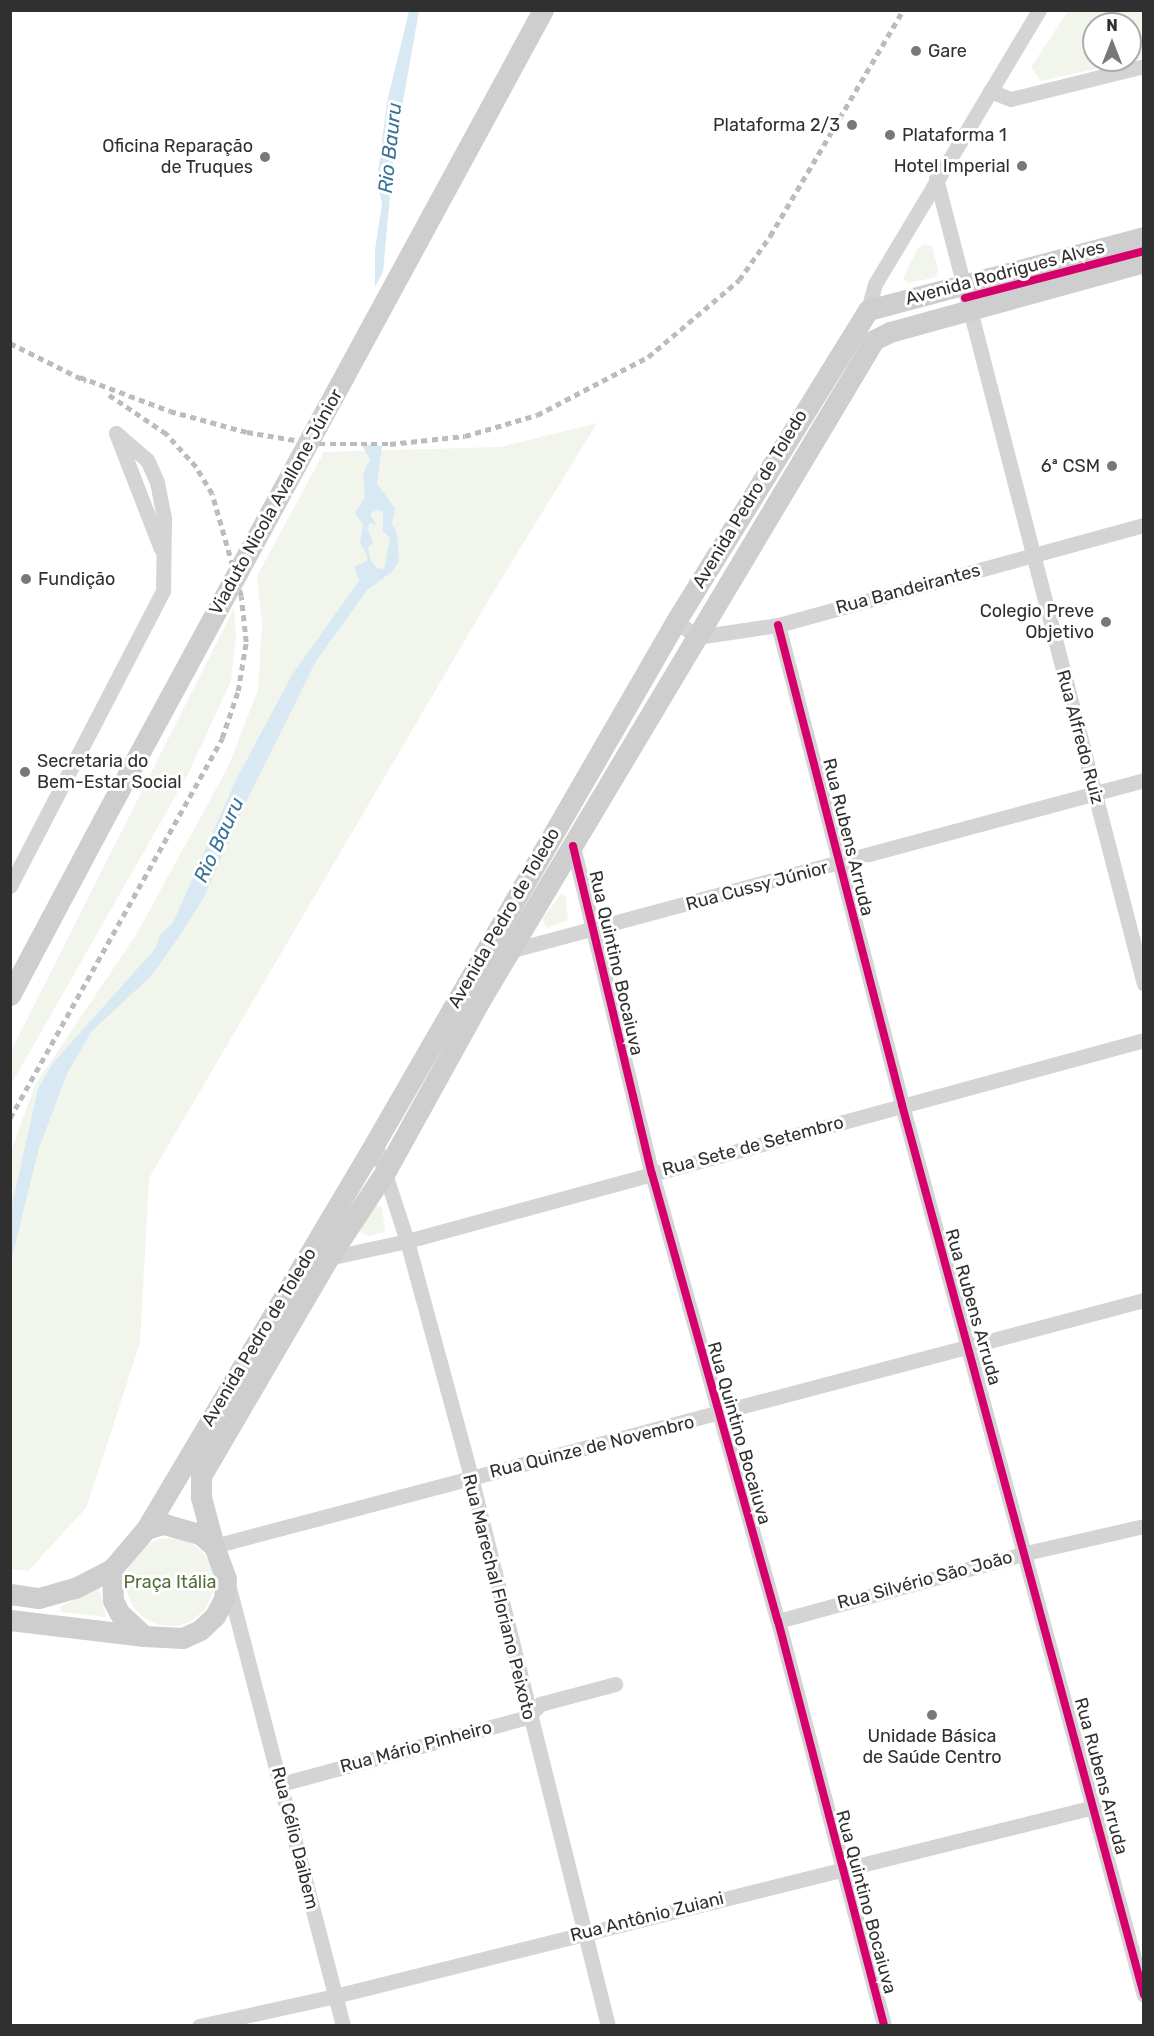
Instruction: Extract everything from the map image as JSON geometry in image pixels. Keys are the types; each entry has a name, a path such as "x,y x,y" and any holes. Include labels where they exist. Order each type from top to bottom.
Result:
{"main road":[{"name":"Viaduto Nicola Avallone Júnior","path":"10,995 543,10"},
{"name":"Avenida Rodrigues Alves","path":"868,310 961,282 1143,237"},
{"name":"Avenida Rodrigues Alves","path":"874,340 1143,262"},
{"name":"Avenida Pedro de Toledo","path":"146,1529 318,1256 387,1169 473,991 676,621 868,310"},
{"name":"Avenida Pedro de Toledo","path":"214,1546 201,1497 201,1476 318,1256 375,1143 473,991 509,951 874,340"},
{"path":"10,1594 39,1598 75,1588 112,1569 146,1529 164,1524 183,1526 200,1534 214,1546 226,1579 219,1608 200,1630 183,1638 144,1636 10,1620"},
{"path":"112,1569 113,1600 120,1614 144,1636"}],"street":[{"path":"868,310 875,284 936,178 1039,10"},
{"path":"990,91 1011,99 1143,66"},
{"name":"Rua Alfredo Ruiz","path":"936,178 1030,555 1095,793 1143,984"},
{"path":"10,886 163,591 165,560 164,518 157,482 147,460 116,433 165,560"},
{"name":"Rua Bandeirantes","path":"697,637 778,625 1143,525"},
{"path":"676,621 697,637"},
{"name":"Rua Rubens Arruda","path":"778,625 902,1105 1026,1553 1143,1995"},
{"name":"Rua Cussy Júnior","path":"509,951 1143,780"},
{"name":"Rua Quintino Bocaiuva","path":"573,846 590,931 652,1174 717,1415 778,1621 840,1868 884,2025"},
{"name":"Rua Sete de Setembro","path":"318,1256 407,1241 1143,1040"},
{"name":"Rua Marechal Floriano Peixoto","path":"375,1143 387,1169 471,1477 528,1717 587,1932 608,2025"},
{"name":"Rua Quinze de Novembro","path":"214,1546 471,1477 717,1415 1143,1300"},
{"name":"Rua Silvério São João","path":"778,1621 1026,1553 1143,1526"},
{"name":"Rua Célio Daibem","path":"226,1579 282,1784 343,2025"},
{"name":"Rua Mário Pinheiro","path":"282,1784 528,1717 540,1704 615,1684"},
{"name":"Rua Antônio Zuiani","path":"199,2025 335,1996 840,1868 1094,1807"}],"green space":[{"path":"1068,11 1143,11 1143,58 1142,12 1082,12 1082,72 1041,81 1031,67"},
{"path":"924,244 932,246 938,270 936,277 909,283 903,279 917,249"},
{"path":"597,423 488,601 149,1178 140,1343 86,1508 28,1571 11,1569 11,1151 35,1085 136,935 228,767 258,690 262,624 257,576 324,452 500,447"},
{"path":"234,608 236,636 231,681 188,774 11,1085 11,1051"},
{"path":"561,894 566,897 568,920 547,928 542,919"},
{"path":"372,1203 382,1208 385,1232 369,1236 358,1231"},
{"name":"Praça Itália","path":"170,1538 187,1542 201,1551 210,1565 214,1582 210,1599 201,1613 187,1622 170,1626 153,1622 139,1613 130,1599 126,1582 130,1565 139,1551 153,1542"},
{"path":"99,1587 106,1617 61,1612 60,1607"}],"water":[{"name":"Rio Bauru","path":"409,11 419,11 394,152 383,272 375,287 375,250 382,204 377,181 387,102"},
{"name":"Rio Bauru","path":"361,444 382,446 377,484 395,508 392,524 397,533 399,561 393,571 367,590 316,661 247,800 203,899 179,937 152,975 91,1032 67,1074 39,1148 11,1261 11,1209 38,1089 53,1063 155,949 160,935 173,923 235,782 292,675 359,581 354,567 367,561 367,555 360,543 363,524 355,514 365,497 363,474 370,459","holes":["376,510 383,511 383,531 390,538 384,569 377,568 371,561 368,547 373,542 367,528 370,523 376,525 370,514"]}],"railway":[{"path":"80,377 170,411 247,432 319,444 390,444 465,436 537,415 648,357 739,280 770,236 903,10"},
{"path":"10,343 86,381"},
{"path":"10,1118 222,738 238,691 246,642 241,596 212,494 196,467 166,434 107,394"}],"cycle path":[{"path":"965,298 1144,251"},
{"path":"778,625 902,1105 1144,1995"},
{"path":"573,846 652,1174 778,1621 884,2026"}],"place":[{"name":"Gare","path":"916,51"},
{"name":"Plataforma 2/3","path":"852,125"},
{"name":"Plataforma 1","path":"890,135"},
{"name":"Oficina Reparação de Truques","path":"265,157"},
{"name":"Hotel Imperial","path":"1022,166"},
{"name":"6ª CSM","path":"1112,466"},
{"name":"Fundição","path":"26,579"},
{"name":"Colegio Preve Objetivo","path":"1106,622"},
{"name":"Secretaria do Bem-Estar Social","path":"25,772"},
{"name":"Unidade Básica de Saúde Centro","path":"932,1715"}]}
